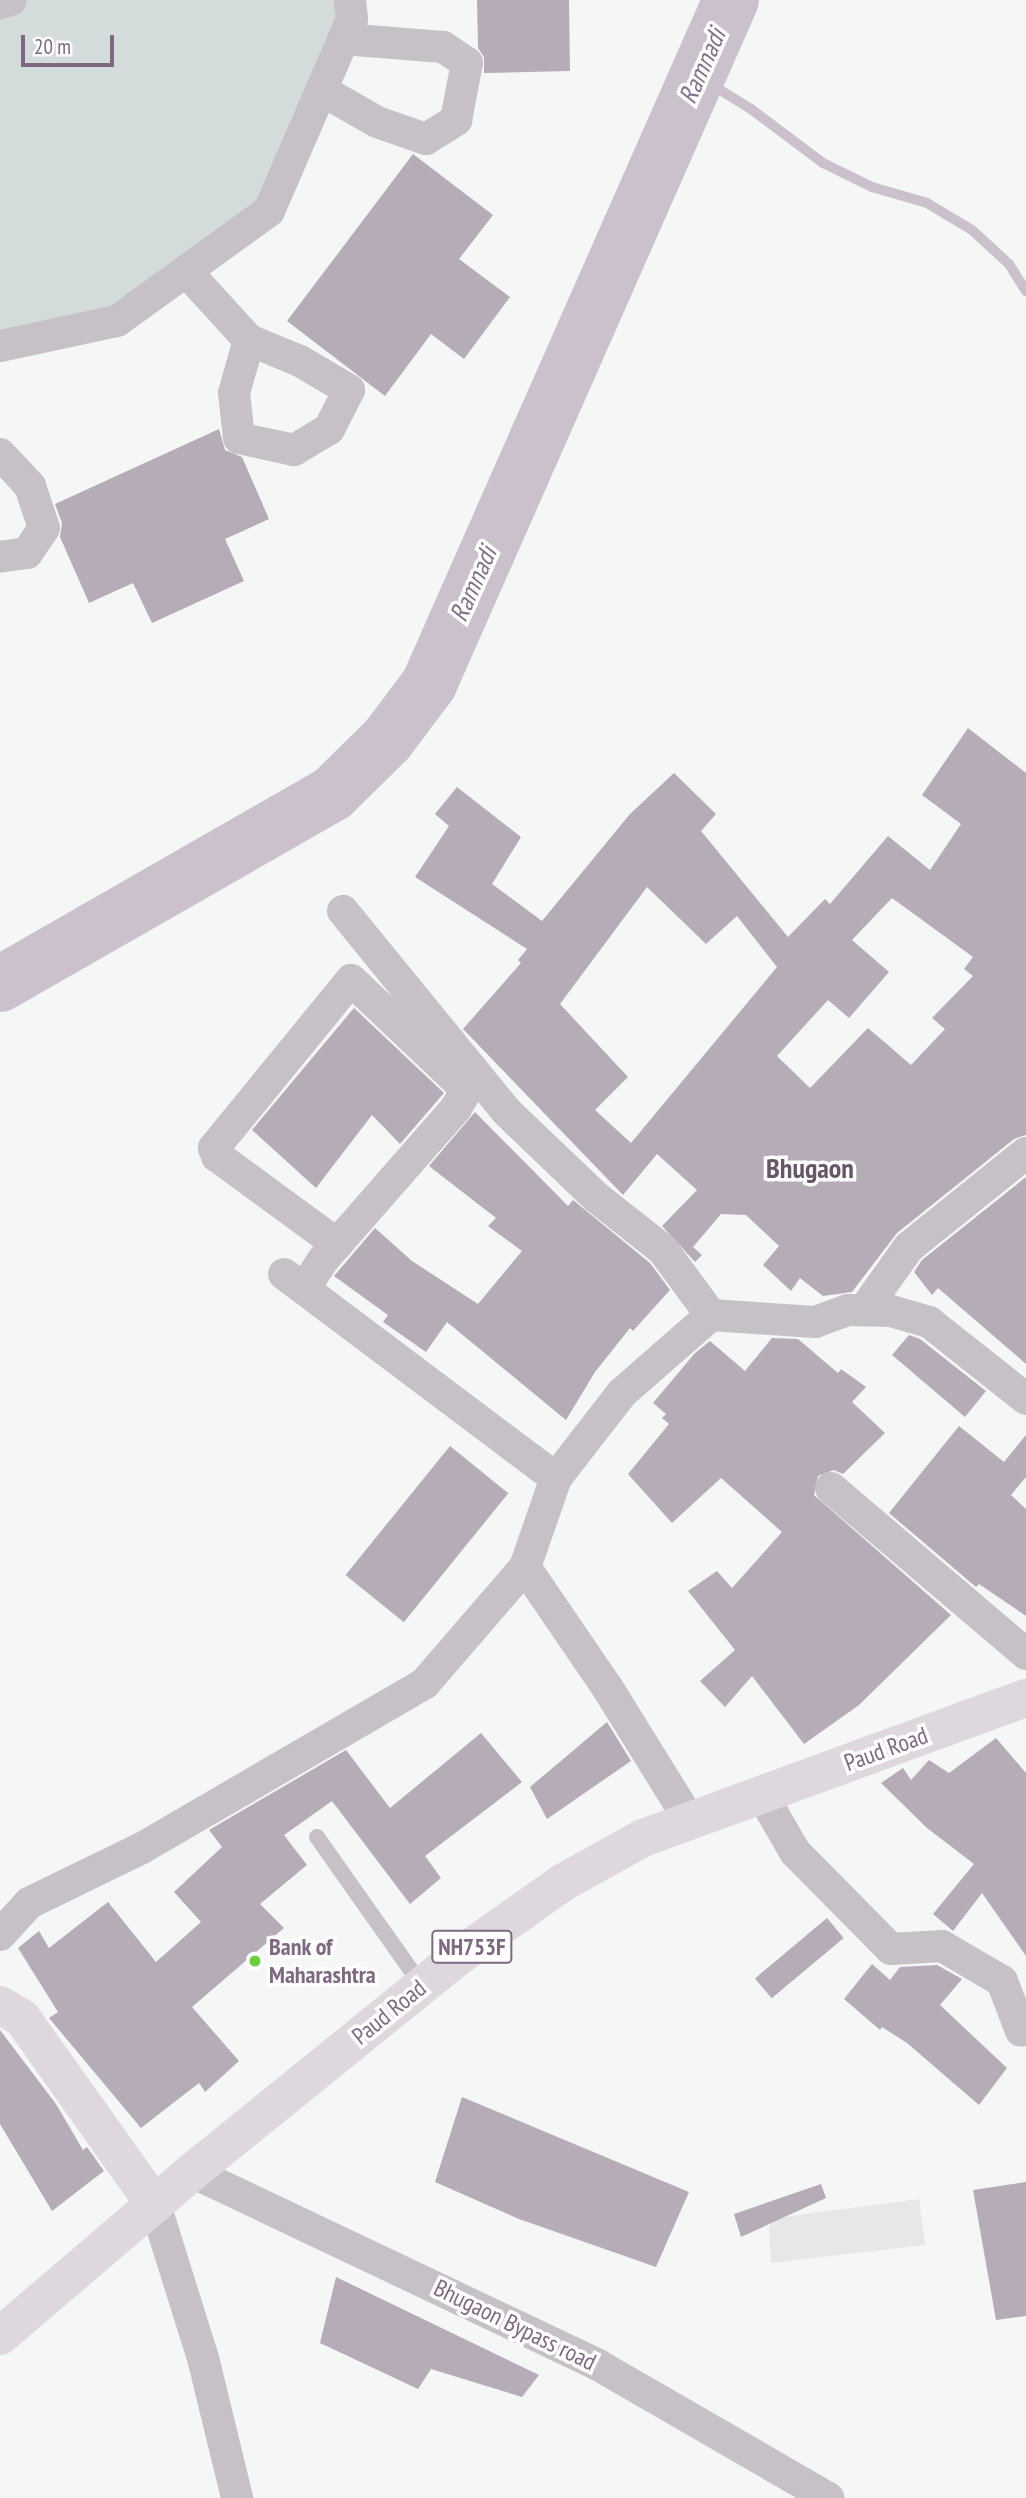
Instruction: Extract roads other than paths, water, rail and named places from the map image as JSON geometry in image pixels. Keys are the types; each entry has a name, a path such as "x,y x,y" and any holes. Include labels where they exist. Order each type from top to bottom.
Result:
{"main road":[{"name":"Paud Road","path":"0,2336 192,2172 422,1986 562,1883 643,1839 1026,1698"},
{"path":"0,2005 22,2018 155,2205"}],"street":[{"path":"0,4 11,0"},
{"path":"0,346 117,321 269,211 352,19 350,0"},
{"path":"321,90 377,122 426,139 456,120 467,63 443,47 343,39"},
{"path":"186,271 248,340"},
{"path":"0,456 30,486 44,528 27,553 0,558"},
{"path":"343,911 506,1111 596,1197 663,1250 710,1315"},
{"path":"337,1244 217,1156 214,1148 351,980 461,1084 463,1096 337,1244 294,1281 556,1478"},
{"path":"864,1310 909,1247 1026,1153"},
{"path":"0,1935 29,1903 142,1849 425,1683 526,1567 556,1478 622,1393 710,1315 815,1322 848,1310 891,1311 929,1322 1026,1399"},
{"path":"831,1488 1026,1654"},
{"path":"526,1567 690,1821"},
{"path":"762,1795 795,1852 891,1949 942,1946 1002,1981 1021,2031"},
{"name":"Bhugaon Bypass road","path":"192,2172 598,2365 828,2498"},
{"path":"155,2205 206,2371 237,2498"}],"lane":[{"path":"317,1837 422,1986"}],"waterway":[{"name":"Ramnadi","path":"0,984 332,794 387,740 429,684 731,0"},
{"path":"699,77 751,109 823,163 872,187 927,203 972,230 1009,264 1026,291"}],"place":[{"name":"Bank of Maharashtra","path":"255,1961"}],"district":[{"name":"Bhugaon","path":"810,1168"}]}
